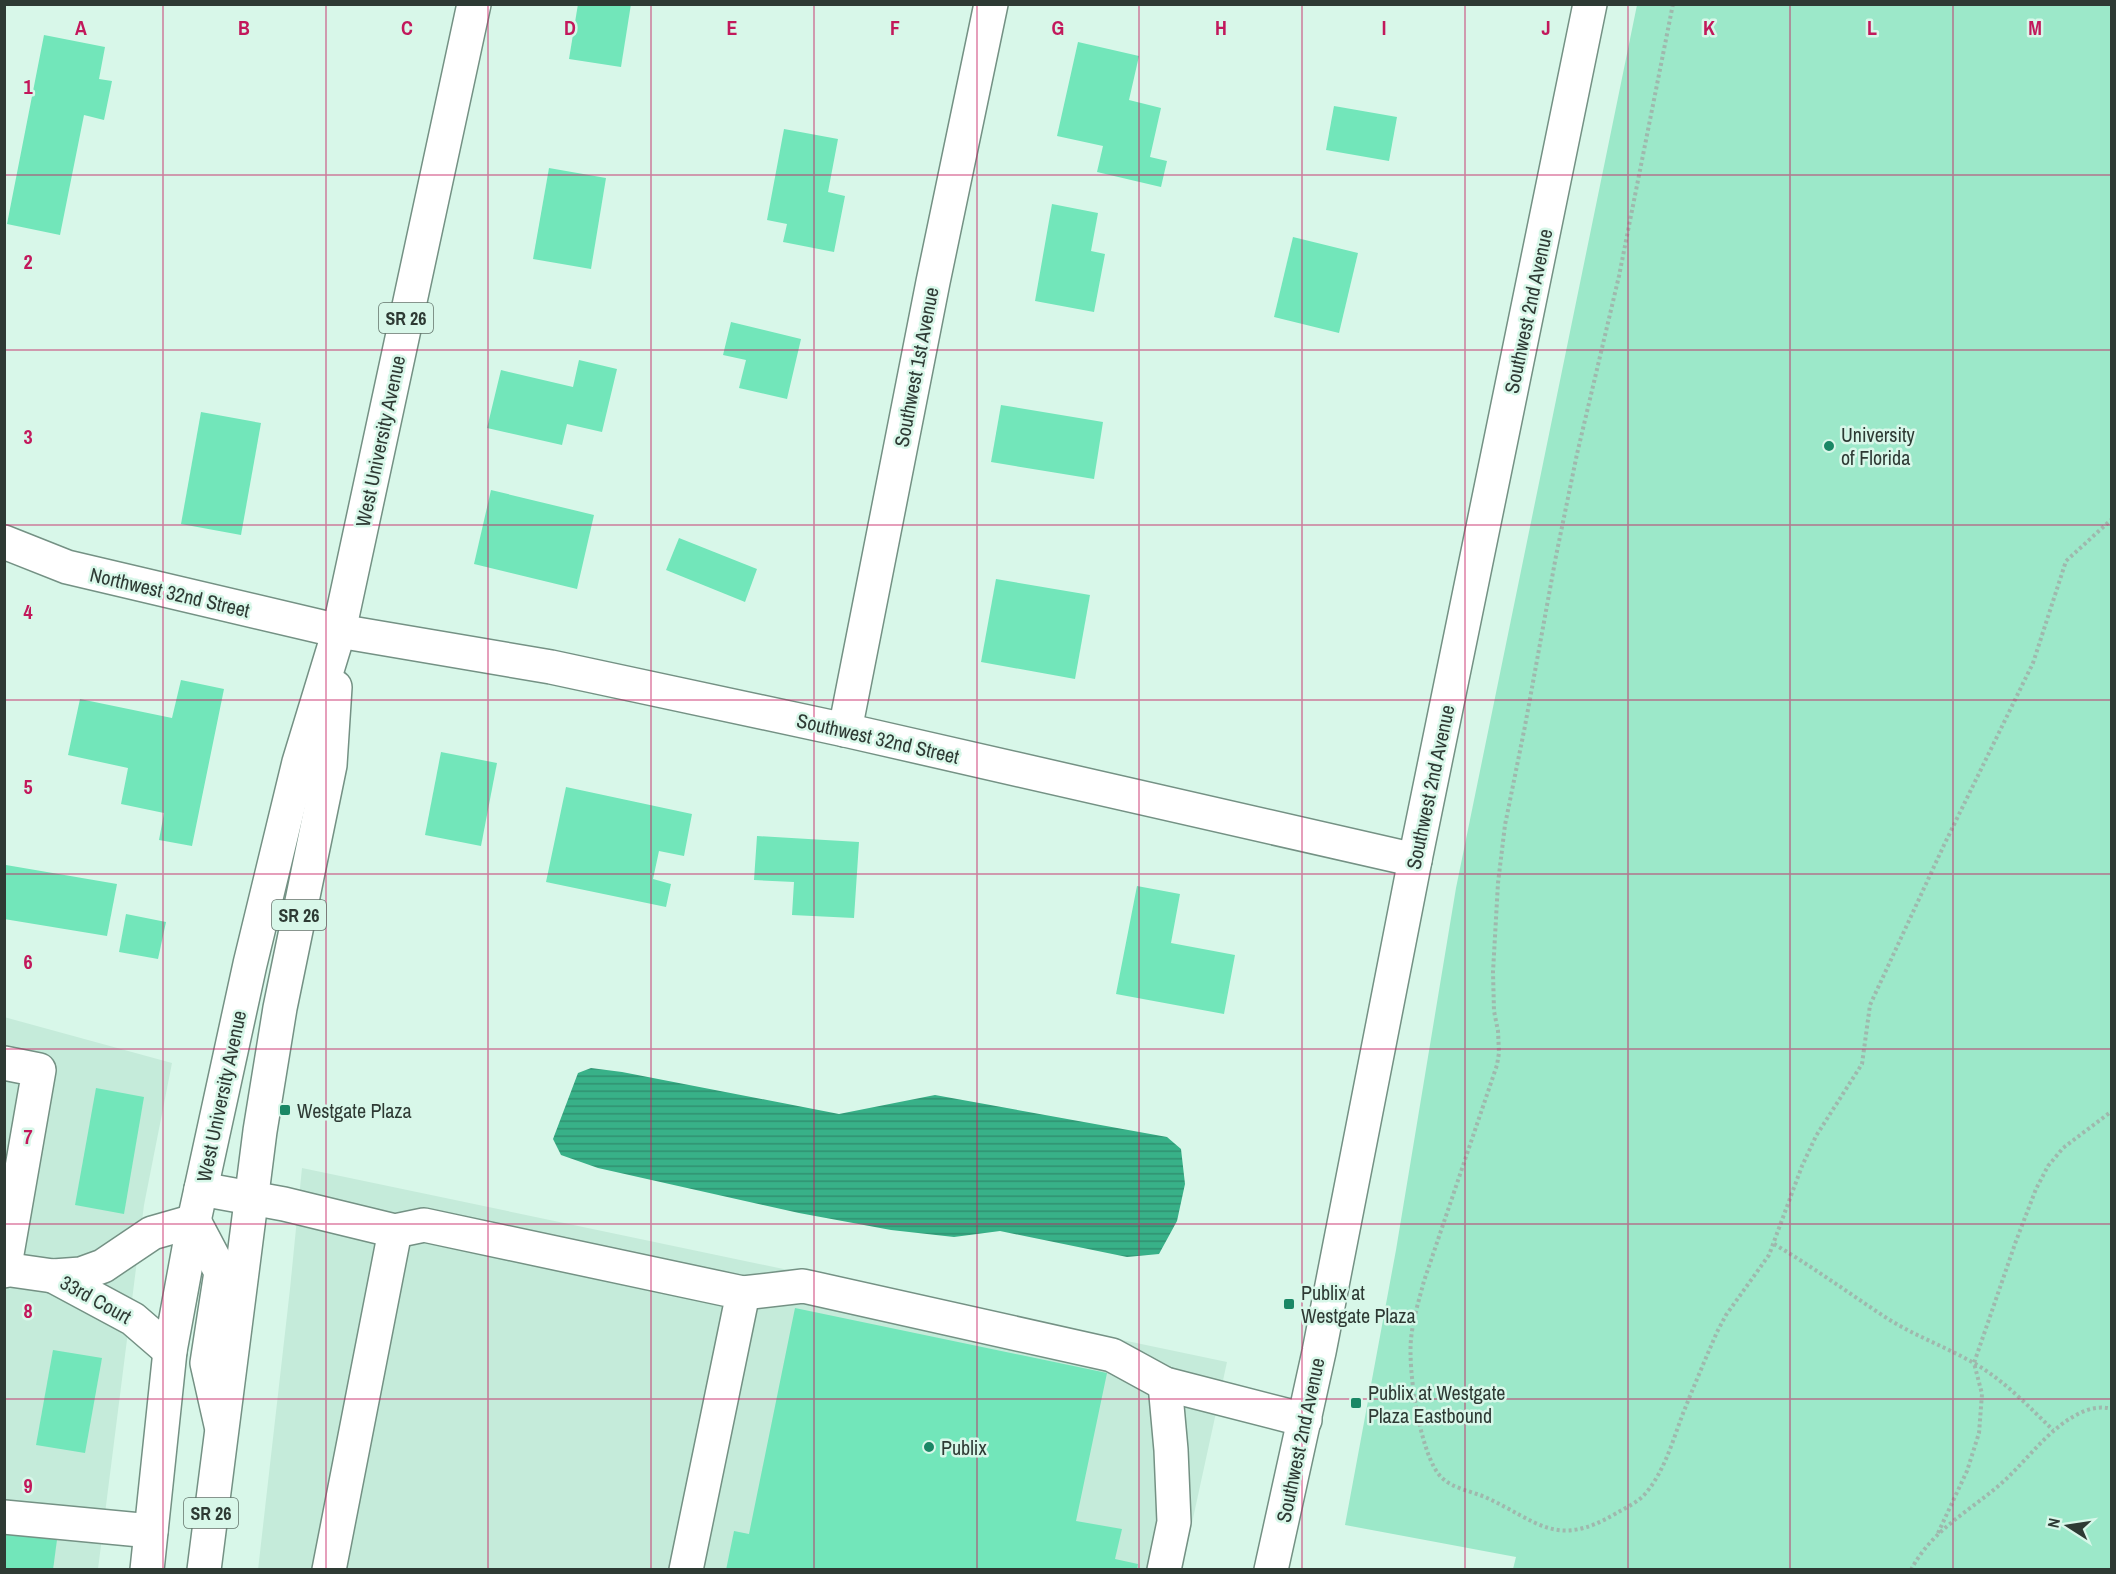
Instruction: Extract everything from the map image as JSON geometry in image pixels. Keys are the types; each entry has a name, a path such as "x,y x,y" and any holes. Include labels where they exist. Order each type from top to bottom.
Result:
{"main road":[{"name":"West University Avenue","path":"147,1569 170,1350 194,1221 250,964 298,762 339,631 474,4"},
{"name":"Southwest 1st Avenue","path":"845,730 991,4"},
{"name":"Southwest 2nd Avenue","path":"1271,1569 1305,1420 1415,860 1590,4"},
{"name":"Northwest 32nd Street","path":"4,542 67,567 339,631"},
{"name":"West University Avenue","path":"204,1569 260,1131 280,1008 330,765 339,631"},
{"name":"Southwest 32nd Street","path":"339,631 551,668 845,730 1415,860"},
{"path":"4,1063 39,1070 5,1270 53,1276"},
{"path":"201,1189 395,1231 424,1225 743,1293 803,1286 1112,1354 1165,1384 1305,1420"},
{"path":"194,1221 221,1272 207,1363 221,1425"},
{"name":"33rd Court","path":"53,1276 81,1274 103,1266 152,1233 194,1221"},
{"path":"329,1569 395,1231"},
{"name":"33rd Court","path":"53,1276 133,1319 170,1350"},
{"path":"686,1569 743,1293"},
{"path":"1164,1569 1174,1522 1165,1384"},
{"path":"4,1517 152,1531"}],"path":[{"path":"1673,4 1619,276 1577,454 1556,556 1526,726 1505,825 1498,883 1493,972 1494,1011 1499,1053 1497,1065 1415,1312 1410,1357 1416,1403 1428,1450 1438,1472 1445,1481 1455,1487 1482,1496 1540,1527 1557,1532 1592,1525 1637,1501 1656,1479 1717,1332 1732,1306 1769,1255 1802,1166 1816,1136 1862,1064 1870,1005 2033,663 2040,647 2063,568 2072,553 2112,519"},
{"path":"1938,1533 1958,1491 1979,1433 1982,1394 1974,1362 2036,1189 2048,1166 2063,1148 2112,1111"},
{"path":"1774,1244 1912,1333 1974,1362 2002,1382 2054,1430"},
{"path":"1911,1569 1923,1550 1938,1533 1997,1487 2054,1430 2090,1409 2098,1407 2112,1409"}],"shaded area":[{"name":"University of Florida","path":"1637,5 2111,5 2111,1569 1513,1569 1516,1557 1345,1525 1396,1250 1456,888"},
{"path":"4,1017 172,1063 144,1205 98,1569 5,1569"},
{"path":"591,1068 839,1114 935,1095 1167,1137 1181,1149 1185,1184 1177,1221 1159,1254 1127,1257 1000,1231 954,1237 891,1230 799,1213 598,1168 561,1155 553,1139 578,1073"},
{"path":"302,1168 1227,1362 1182,1569 258,1570"}],"building":[{"path":"578,4 631,4 621,67 569,59"},
{"path":"44,35 105,47 99,79 112,81 104,120 84,115 60,235 7,224"},
{"path":"1078,42 1139,56 1129,100 1161,108 1150,157 1167,161 1161,187 1097,172 1103,146 1057,136"},
{"path":"1334,106 1397,117 1389,161 1326,150"},
{"path":"784,129 838,139 828,192 845,196 834,252 783,242 787,224 767,220"},
{"path":"549,168 606,178 591,269 533,259"},
{"path":"1052,204 1098,213 1091,251 1105,254 1094,312 1035,301"},
{"path":"1293,237 1358,253 1339,333 1274,317"},
{"path":"731,322 801,339 787,399 739,388 746,360 723,355"},
{"path":"579,360 617,369 602,432 567,424 562,445 487,428 501,370 573,387"},
{"path":"1001,405 1103,422 1094,479 991,462"},
{"path":"201,412 261,423 241,535 181,524"},
{"path":"491,490 594,515 577,589 474,564"},
{"path":"679,538 757,569 745,602 666,570"},
{"path":"996,579 1090,595 1075,679 981,662"},
{"path":"181,680 224,689 192,846 159,840 164,813 121,804 128,768 68,755 80,699 172,718"},
{"path":"441,752 497,763 481,846 425,835"},
{"path":"566,787 692,814 684,856 659,851 653,879 671,884 666,907 546,882"},
{"path":"757,836 859,842 854,918 792,915 794,882 754,880"},
{"path":"6,865 117,884 107,936 4,919"},
{"path":"1137,886 1180,894 1171,943 1235,955 1224,1014 1116,994"},
{"path":"126,914 166,922 158,959 119,952"},
{"path":"96,1088 144,1097 124,1214 75,1205"},
{"name":"Publix","path":"795,1308 1107,1373 1076,1521 1122,1529 1115,1559 1138,1564 1137,1570 726,1570 734,1531 749,1534"},
{"path":"53,1350 102,1358 85,1453 36,1445"},
{"path":"5,1525 58,1532 53,1570 5,1570"}],"place":[{"name":"University of Florida","path":"1829,446"},
{"name":"Westgate Plaza","path":"285,1110"},
{"name":"Publix at Westgate Plaza","path":"1289,1304"},
{"name":"Publix at Westgate Plaza Eastbound","path":"1356,1403"},
{"name":"Publix","path":"929,1447"}]}
